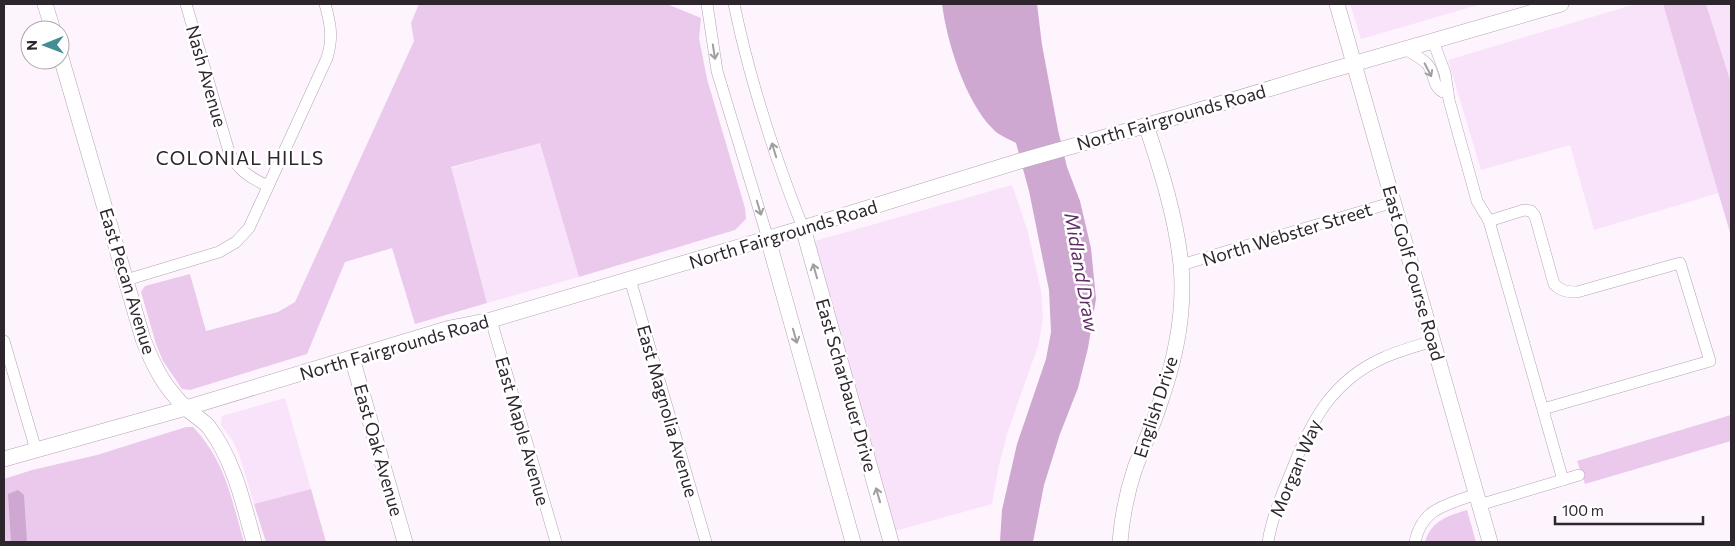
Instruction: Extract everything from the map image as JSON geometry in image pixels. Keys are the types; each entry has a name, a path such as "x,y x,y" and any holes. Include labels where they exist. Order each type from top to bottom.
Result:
{"main road":[{"path":"45,4 50,20"},
{"name":"East Golf Course Road","path":"1337,4 1490,542"},
{"name":"North Fairgrounds Road","path":"4,459 186,408 450,328 491,320 803,228 1062,148 1561,4"},
{"name":"East Pecan Avenue","path":"65,70 143,339 153,363 170,392 209,428 232,467 254,542"},
{"name":"English Drive","path":"1120,542 1125,506 1134,471 1155,418 1171,366 1179,319 1181,266 1173,219 1146,125"},
{"name":"East Scharbauer Drive","path":"803,228 891,542"},
{"name":"East Scharbauer Drive","path":"768,238 853,542"},
{"name":"East Oak Avenue","path":"352,358 405,542"}],"street":[{"name":"Nash Avenue","path":"186,4 228,152 242,172 268,186"},
{"path":"126,280 211,256 236,242 249,228 328,55 332,34 331,22 325,4"},
{"path":"707,4 717,71 768,238"},
{"path":"734,4 742,42 782,177 803,228"},
{"path":"1433,41 1445,73 1477,201 1489,221 1563,480"},
{"path":"1405,49 1429,66 1433,82 1439,90 1443,92 1448,91"},
{"name":"North Webster Street","path":"1181,266 1394,202"},
{"path":"1489,221 1524,210 1531,211 1535,216 1554,284 1566,292 1577,292 1680,263 1710,361 1543,409"},
{"name":"East Magnolia Avenue","path":"630,279 706,542"},
{"name":"East Maple Avenue","path":"491,320 556,542"},
{"path":"4,340 36,450"},
{"name":"Morgan Way","path":"1268,542 1271,525 1281,496 1311,426 1326,402 1353,376 1383,358 1433,341"},
{"path":"1415,542 1419,527 1435,510 1579,475"}],"shaded area":[{"path":"419,4 667,4 701,18 699,38 707,79 745,208 746,219 735,230 579,277 540,143 451,167 487,303 415,324 392,248 345,262 307,354 190,390 182,389 163,361 156,344 141,292 145,286 190,274 206,331 278,312 295,302 414,41 411,23"},
{"path":"1350,4 1482,4 1361,39"},
{"path":"1636,4 1663,4 1719,193 1594,230 1570,145 1481,170 1448,60"},
{"path":"1663,4 1706,4 1731,83 1731,236"},
{"path":"1706,4 1731,4 1731,83"},
{"path":"540,142 579,277 487,303 451,168"},
{"path":"1012,185 1028,232 1041,291 1043,317 1039,343 1008,431 999,465 992,504 895,531 813,248 815,241"},
{"path":"285,398 311,489 254,504 239,454 221,425 222,416"},
{"path":"1731,415 1731,441 1585,484 1577,461"},
{"path":"186,427 193,427 204,440 220,467 231,496 244,542 4,542 4,479 32,470 97,455"},
{"path":"311,489 326,542 266,542 254,504"},
{"path":"1467,510 1476,542 1425,542 1431,529 1441,520"}],"water":[{"name":"Midland Draw","path":"942,4 1037,4 1042,45 1058,130 1067,167 1080,201 1091,248 1096,299 1088,348 1078,388 1060,434 1044,485 1033,542 1000,542 1002,510 1017,444 1046,359 1051,332 1049,290 1029,191 1016,143 995,131 974,103 953,53"},
{"path":"18,490 24,495 27,542 11,542 8,494"}],"district":[{"name":"COLONIAL HILLS","path":"240,157"}]}
